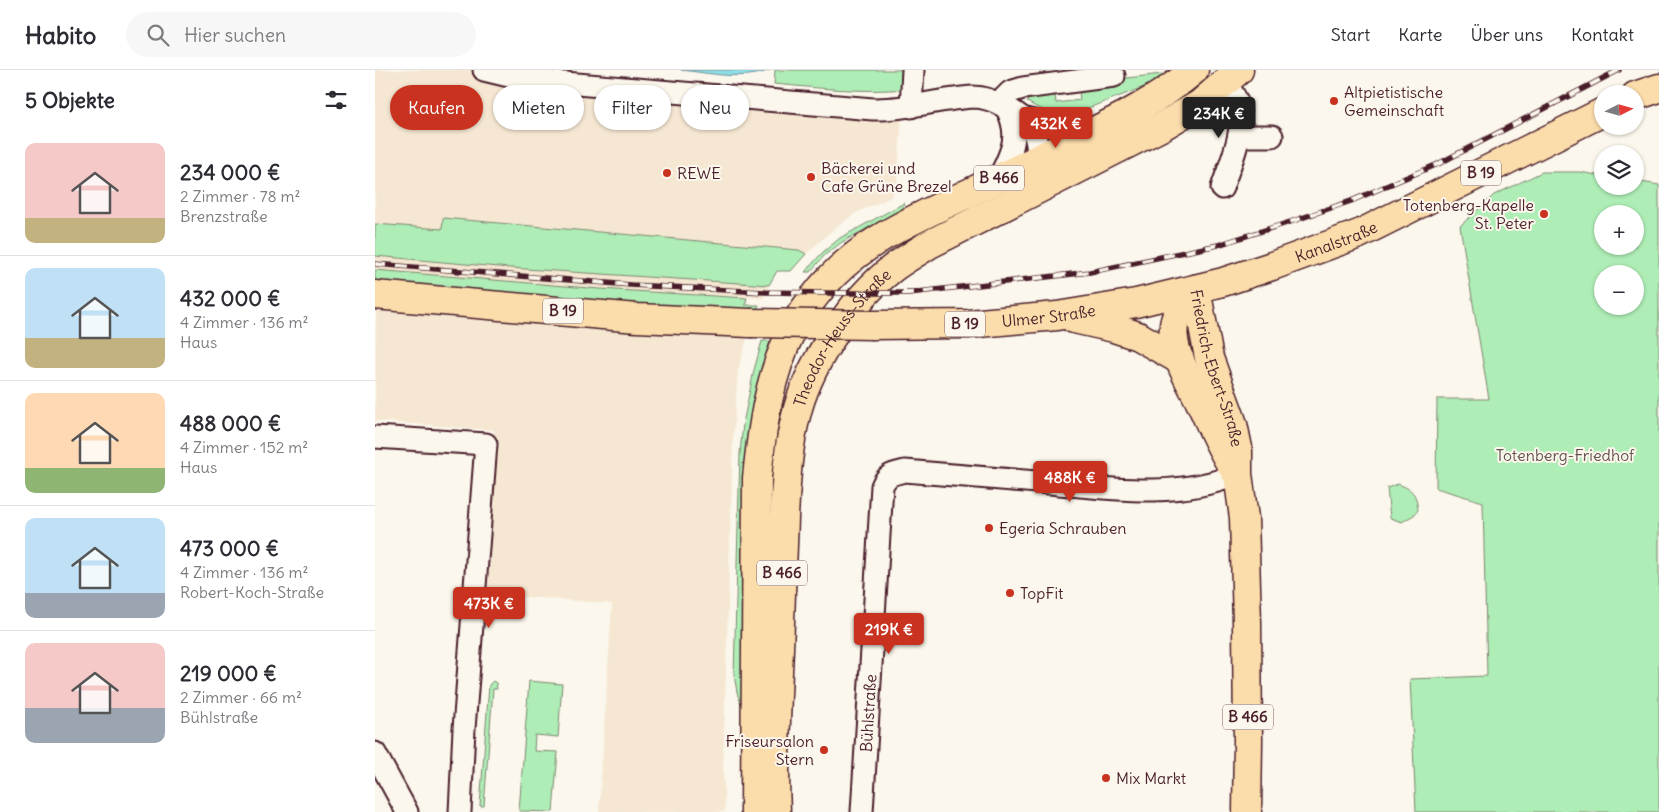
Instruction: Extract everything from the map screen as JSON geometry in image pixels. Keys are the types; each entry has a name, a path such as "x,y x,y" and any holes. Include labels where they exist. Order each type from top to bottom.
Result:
{"main road":[{"name":"Theodor-Heuss-Straße","path":"755,812 757,478 760,445 766,412 781,357 803,310 838,268 875,240 1099,129 1163,94 1194,70"},
{"name":"Theodor-Heuss-Straße","path":"776,812 781,584 785,496 791,439 798,408 807,383 830,341 845,318 879,280 928,245 1161,127 1200,104 1231,77"},
{"path":"1644,93 1659,88"},
{"name":"Kanalstraße","path":"1196,289 1272,266 1359,234 1594,116"},
{"name":"Ulmer Straße","path":"375,295 637,318 751,323 873,325 968,324 1057,316 1136,303 1196,289"},
{"name":"Friedrich-Ebert-Straße","path":"1196,289 1179,311 1173,328 1177,350 1219,445 1238,474"},
{"name":"Friedrich-Ebert-Straße","path":"1196,289 1209,358 1237,436 1238,474 1244,518 1247,622 1247,812"},
{"path":"1057,316 1114,328 1138,336 1180,360"}],"street":[{"path":"484,70 509,76 553,76 873,109 911,107 972,97 986,98 1014,110 1025,119 1034,131 1038,147 1038,159 1032,192"},
{"path":"911,107 913,70"},
{"path":"1003,105 1011,92 1023,88 1114,76"},
{"path":"1222,188 1241,124 1239,104 1233,92 1231,77"},
{"path":"999,178 1013,144 1013,124 1003,105"},
{"path":"1025,119 1051,125 1099,129"},
{"path":"1239,136 1272,136"},
{"path":"375,437 486,444 465,701 460,812"},
{"name":"Friedrich-Ebert-Straße","path":"882,496 882,486 886,478 895,473 905,471 1145,492 1198,486 1238,474"},
{"name":"Bühlstraße","path":"862,812 882,496"},
{"path":"375,753 407,812"}],"shaded area":[{"path":"375,70 469,70 489,78 567,85 493,85 493,130 584,130 584,87 594,87 594,130 671,130 671,94 681,95 681,130 749,130 749,101 902,115 897,184 891,197 856,213 836,227 806,254 799,250 443,218 442,229 375,224"},
{"path":"375,256 510,268 769,285 763,298 600,289 375,270"},
{"path":"376,309 747,338 738,370 733,440 723,768 725,812 599,812 612,604 481,593 494,430 375,421"}],"green space":[{"path":"775,70 906,70 905,89 856,90 774,84"},
{"path":"1162,74 1166,76 1157,82 1075,112 1054,113 1027,102 1029,97 1055,94 1056,103 1080,100 1079,91 1118,79"},
{"name":"Totenberg-Friedhof","path":"1542,172 1580,172 1594,175 1594,195 1644,195 1644,182 1659,185 1659,812 1416,812 1410,679 1487,676 1483,502 1436,488 1437,399 1489,399 1460,226 1494,195"},
{"path":"904,203 903,209 842,242 825,255 810,272 805,272 822,253 840,238"},
{"path":"443,218 799,250 806,254 791,271 777,271 769,285 510,268 375,256 375,224 442,229"},
{"path":"375,270 600,289 747,298 745,305 759,305 756,311 663,306 375,283"},
{"path":"762,341 770,341 751,416 751,734 737,692 734,675 740,453 743,424"},
{"path":"1398,484 1408,488 1413,493 1418,510 1414,515 1402,522 1390,518 1387,488"},
{"path":"493,681 496,683 497,689 493,689 484,806 480,806 489,685"},
{"path":"529,681 562,684 558,737 535,735 534,751 558,752 553,812 519,811"}],"water":[{"path":"681,70 770,70 737,76"}],"railway":[{"path":"375,264 631,285 765,292 829,293 909,293 1090,272 1218,245 1351,201 1438,164 1619,70"}],"place":[{"name":"Altpietistische Gemeinschaft","path":"1334,101"},
{"name":"REWE","path":"667,173"},
{"name":"Bäckerei und Cafe Grüne Brezel","path":"811,177"},
{"name":"Totenberg-Kapelle St. Peter","path":"1544,214"},
{"name":"Egeria Schrauben","path":"989,528"},
{"name":"TopFit","path":"1010,593"},
{"name":"Friseursalon Stern","path":"824,750"},
{"name":"Mix Markt","path":"1106,778"}]}
